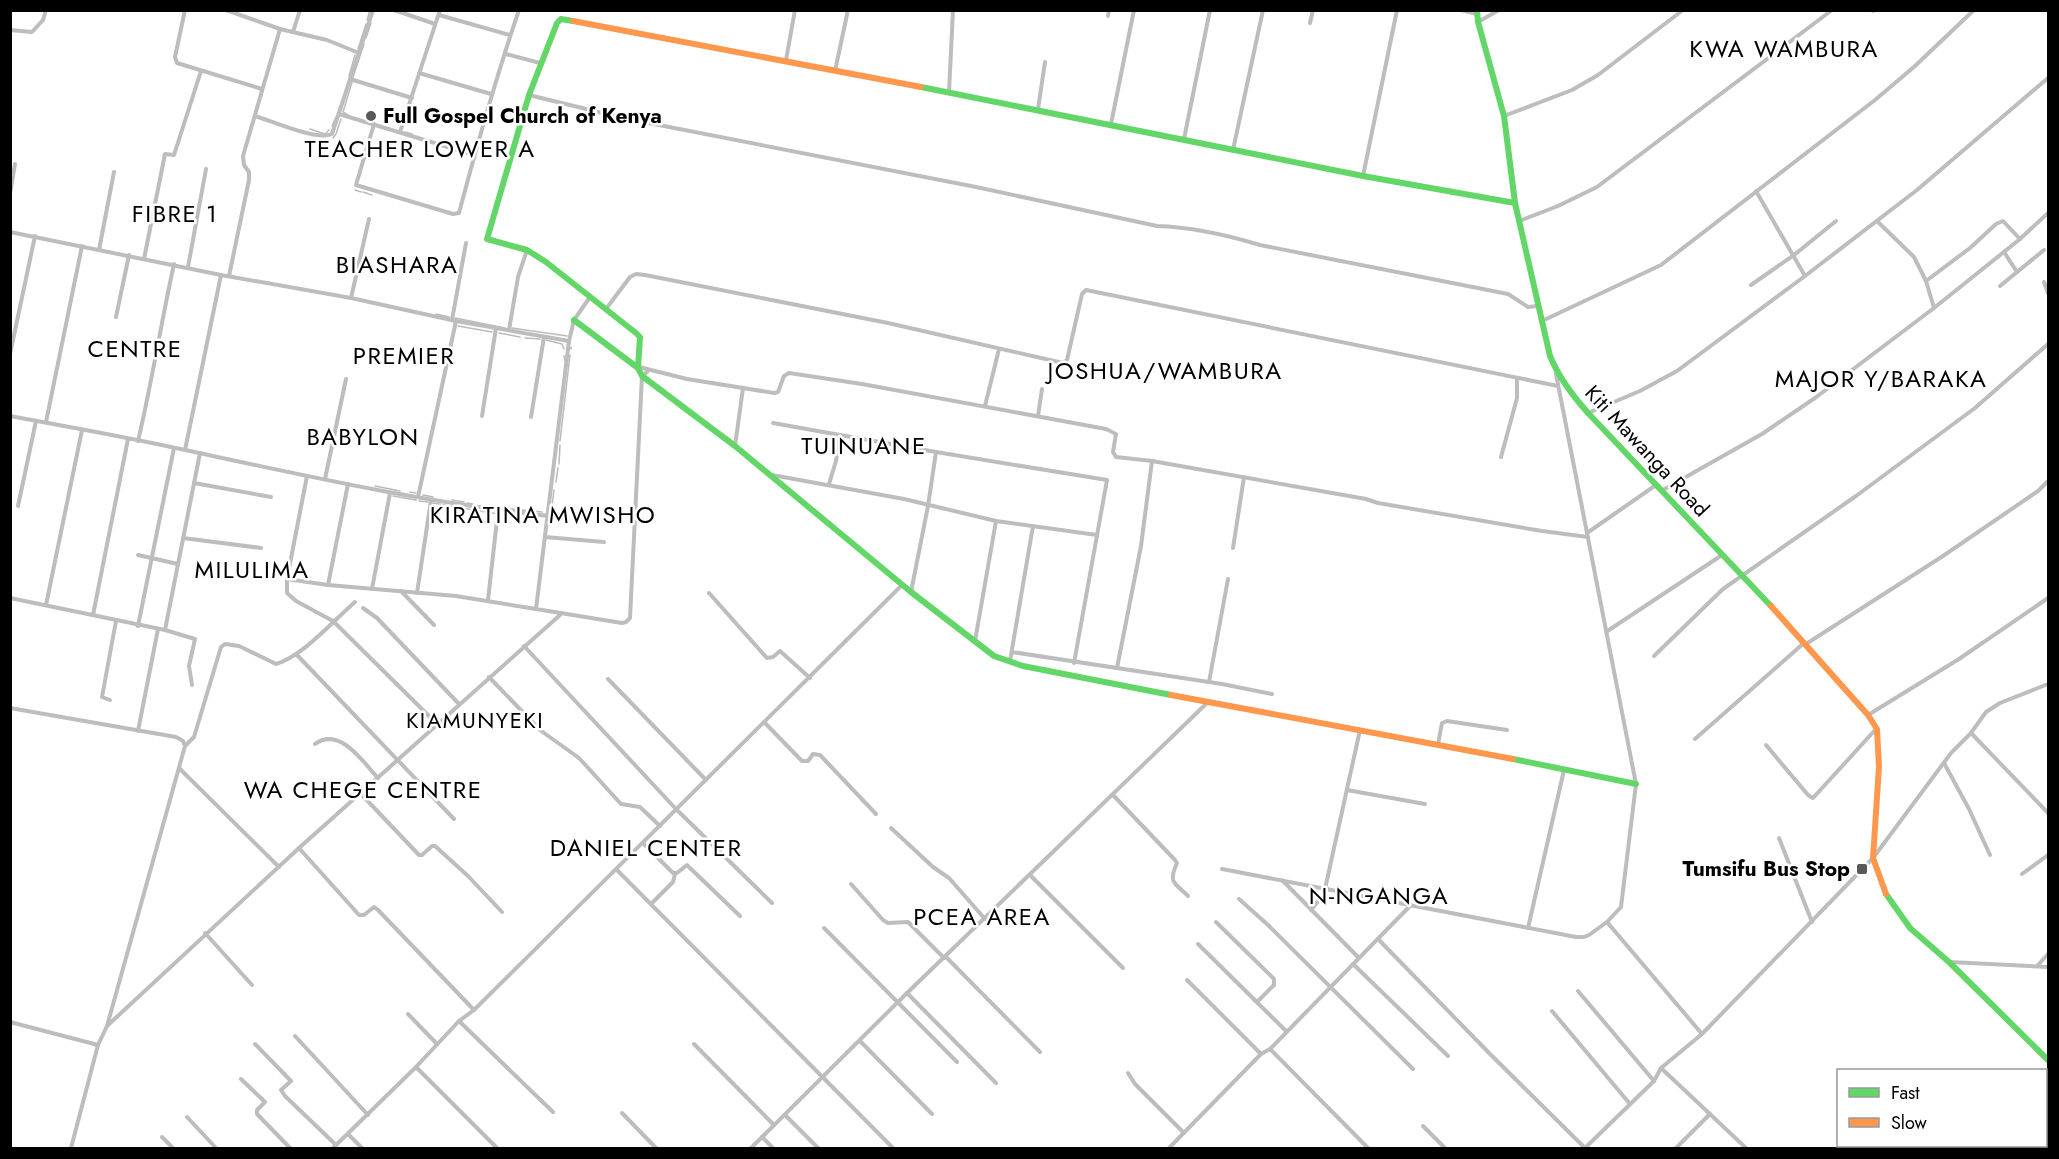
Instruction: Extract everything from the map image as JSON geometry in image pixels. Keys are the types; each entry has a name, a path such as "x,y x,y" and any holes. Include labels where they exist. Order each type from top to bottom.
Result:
{"street":[{"path":"10,30 33,32 43,20 45,10"},
{"path":"185,10 177,63 262,89"},
{"path":"226,10 280,29 327,40 359,52"},
{"path":"292,32 300,10"},
{"path":"255,116 323,136 332,134 373,10"},
{"path":"394,10 435,24"},
{"path":"374,124 356,185 456,215 459,213 491,94 519,10"},
{"path":"786,60 795,10"},
{"path":"835,71 848,10"},
{"path":"949,92 953,10"},
{"path":"1108,16 1109,10"},
{"path":"1111,125 1134,10"},
{"path":"1184,140 1209,10"},
{"path":"1233,150 1263,10"},
{"path":"1310,23 1313,10"},
{"path":"1363,176 1397,10"},
{"path":"1461,10 1478,12"},
{"path":"1478,22 1499,10"},
{"path":"1504,116 1572,90 1598,75 1683,10"},
{"path":"1519,221 1558,206 1597,187 1832,10"},
{"path":"1542,321 1661,265 1875,100 1974,10"},
{"name":"Kiti Mawanga Road","path":"1478,12 1478,22 1504,116 1515,203 1550,356 1556,372 1569,392 1588,413 1742,575 1868,715 1877,729 1879,767 1873,858"},
{"path":"400,132 440,13 511,36"},
{"path":"1515,203 1363,176 786,60 563,19 557,23 540,63 487,238 527,250 591,297 640,338 638,368 642,376 735,446 902,585 994,656 1010,662 1098,682 1437,744 1636,784"},
{"path":"229,276 249,180 249,172 244,165 243,156 280,29"},
{"path":"506,54 540,63"},
{"path":"1038,110 1045,62"},
{"path":"144,259 165,154 174,154 201,71"},
{"path":"419,74 491,94"},
{"path":"1588,413 1640,391 1677,370 1877,222 2049,78"},
{"path":"350,79 412,98"},
{"path":"529,95 623,118 1000,192 1157,226 1175,226 1233,237 1260,245 1508,294 1528,307 1538,306"},
{"path":"339,114 474,155"},
{"path":"10,194 15,164"},
{"path":"188,267 206,169"},
{"path":"99,250 114,172"},
{"path":"1756,191 1805,276"},
{"path":"1661,491 1762,434 1815,398 1934,308 2049,213"},
{"path":"351,298 369,219"},
{"path":"1751,285 1794,255 1836,221"},
{"path":"1926,281 2002,221 2020,239"},
{"path":"1877,222 1914,257 1926,281 1934,308"},
{"path":"10,232 220,275 569,341"},
{"path":"10,354 35,236"},
{"path":"418,497 454,320 466,243"},
{"path":"46,422 82,246"},
{"path":"508,330 518,277 527,250"},
{"path":"2000,286 2044,250"},
{"path":"2004,252 2017,272"},
{"path":"116,317 129,255"},
{"path":"138,441 149,396 160,327 174,264"},
{"path":"605,310 630,277 636,274 645,275 888,323 1063,363 1066,362 1082,294 1086,290 1558,386"},
{"path":"185,450 220,275"},
{"path":"2044,282 2049,293"},
{"path":"536,609 569,341 574,320 591,297"},
{"path":"574,320 638,368 648,371 774,393 778,392 784,376 792,373 985,406 1106,429 1116,434 1113,452 1116,457 1152,461 1542,531 1588,535 1656,485"},
{"path":"482,416 495,328"},
{"path":"531,417 544,337"},
{"path":"1654,656 1723,589 1856,496 1975,408 2049,344"},
{"path":"985,406 999,349"},
{"path":"287,579 488,600 560,614 626,622 630,618 642,376 648,371"},
{"path":"1222,869 1584,937 1607,922 1618,911 1623,901 1636,784 1556,372"},
{"path":"326,479 346,378"},
{"path":"1501,457 1517,398 1517,378"},
{"path":"735,446 743,388"},
{"path":"1038,416 1042,389"},
{"path":"10,416 390,493 498,511 549,516"},
{"path":"18,506 36,421"},
{"path":"773,423 1107,480 1074,663"},
{"path":"46,606 82,430"},
{"path":"829,484 840,435"},
{"path":"93,615 128,439"},
{"path":"138,626 174,448"},
{"path":"911,592 936,452"},
{"path":"165,630 200,453"},
{"path":"1117,668 1141,546 1152,461"},
{"path":"768,474 904,499 996,521 1097,536"},
{"path":"308,476 287,579 287,593 296,601 333,621 437,724"},
{"path":"1233,548 1244,477"},
{"path":"1695,739 1805,644 1943,556 2038,491 2049,481"},
{"path":"194,483 271,497"},
{"path":"328,585 348,484"},
{"path":"372,589 390,493"},
{"path":"417,593 430,500"},
{"path":"488,600 498,511"},
{"path":"975,641 996,521"},
{"path":"1010,662 1033,526"},
{"path":"545,537 604,542"},
{"path":"183,538 261,548"},
{"path":"138,555 178,564"},
{"path":"1606,632 1722,555"},
{"path":"1209,682 1228,579"},
{"path":"255,1044 291,1081 281,1090 285,1096 334,1147 902,585"},
{"path":"400,591 434,625"},
{"path":"710,593 767,657 773,657 780,651 810,678"},
{"path":"10,598 165,630 195,639 189,666 192,685"},
{"path":"1868,715 1969,653 2049,598"},
{"path":"71,1149 98,1045 107,1026 185,746 194,737 221,647 225,644 239,646 276,664 297,655 355,602"},
{"path":"363,608 377,618 459,704"},
{"path":"107,1026 299,848 560,614"},
{"path":"110,700 102,697 116,621"},
{"path":"138,731 158,629"},
{"path":"525,646 676,809 772,903"},
{"path":"1012,652 1272,694"},
{"path":"297,655 454,819"},
{"path":"489,677 540,730 579,758 621,804 640,807 660,826"},
{"path":"608,679 706,780"},
{"path":"1378,939 1585,1148 1654,1081 1662,1068 1702,1034 1873,858 1944,763 1986,712 1992,707 2049,684"},
{"path":"751,1149 907,993 1207,702"},
{"path":"10,708 176,737 183,741 185,746"},
{"path":"1437,744 1442,723 1447,721 1507,730"},
{"path":"765,723 802,761 808,761 813,754 820,755 876,814"},
{"path":"1766,745 1808,795 1814,798 1877,729"},
{"path":"1311,910 1327,889 1360,730"},
{"path":"1971,733 2049,813"},
{"path":"315,744 322,739 339,740 350,747 378,778"},
{"path":"1944,763 1990,855"},
{"path":"179,768 279,867"},
{"path":"1528,928 1564,770"},
{"path":"1347,790 1425,804"},
{"path":"361,794 419,855 435,846 502,912"},
{"path":"1113,795 1175,860 1177,863 1172,874 1173,879 1188,896"},
{"path":"891,828 933,867 950,878 985,919"},
{"path":"1779,838 1812,922"},
{"path":"643,843 675,874"},
{"path":"299,848 359,915 364,915 374,907 378,910 474,1010"},
{"path":"2022,874 2049,855"},
{"path":"1873,858 1887,897 1910,928 1949,962 2049,1060"},
{"path":"651,904 673,882 675,874 687,865 740,916"},
{"path":"616,869 893,1149"},
{"path":"1030,875 1123,968"},
{"path":"1282,880 1359,958"},
{"path":"851,884 883,920 888,923 908,922 1040,1052"},
{"path":"1239,899 1413,1069"},
{"path":"1169,1149 1410,906"},
{"path":"1216,922 1274,979 1274,985 1257,1002"},
{"path":"1607,922 1702,1034"},
{"path":"824,928 957,1062"},
{"path":"206,933 252,985"},
{"path":"1198,944 1286,1031"},
{"path":"2037,966 2049,954"},
{"path":"1949,962 2049,967"},
{"path":"1353,964 1448,1056"},
{"path":"1187,980 1261,1054"},
{"path":"1578,991 1654,1081"},
{"path":"907,993 996,1083"},
{"path":"1552,1011 1630,1104"},
{"path":"408,1014 437,1044"},
{"path":"459,1021 553,1112"},
{"path":"10,1022 98,1045"},
{"path":"295,1036 368,1115"},
{"path":"860,1041 932,1114"},
{"path":"694,1044 774,1125"},
{"path":"1270,1049 1368,1149"},
{"path":"416,1067 497,1149"},
{"path":"1662,1068 1746,1149"},
{"path":"1128,1073 1135,1084 1184,1133"},
{"path":"241,1079 265,1101 257,1110 257,1114 290,1149"},
{"path":"622,1113 656,1149"},
{"path":"1676,1149 1710,1113"},
{"path":"785,1115 818,1149"},
{"path":"187,1116 216,1149"},
{"path":"1423,1126 1445,1149"},
{"path":"348,1134 362,1149"},
{"path":"162,1137 172,1149"},
{"path":"762,1137 773,1149"}],"waterway":[{"path":"367,20 370,10"},
{"path":"366,38 371,23"},
{"path":"358,49 366,24"},
{"path":"353,77 364,44"},
{"path":"349,76 355,55"},
{"path":"348,115 343,112 352,82"},
{"path":"332,126 336,117"},
{"path":"333,138 341,119"},
{"path":"310,129 325,134 329,130"},
{"path":"405,132 412,134"},
{"path":"355,190 361,192"},
{"path":"363,192 372,195"},
{"path":"436,314 449,317"},
{"path":"455,318 505,328"},
{"path":"458,326 492,332"},
{"path":"512,328 567,336"},
{"path":"499,333 520,337"},
{"path":"525,338 540,339"},
{"path":"546,340 562,344 564,349"},
{"path":"560,441 570,355"},
{"path":"564,356 565,361"},
{"path":"559,464 560,445"},
{"path":"556,482 558,468"},
{"path":"375,486 400,491"},
{"path":"550,522 554,490"},
{"path":"410,492 416,493"},
{"path":"423,495 433,497"},
{"path":"393,496 416,500"},
{"path":"452,500 464,502"},
{"path":"419,501 428,502"},
{"path":"433,503 504,515"},
{"path":"467,503 477,505"},
{"path":"482,506 542,512"}],"traffic: fast":[{"path":"1477,10 1478,22 1504,116 1515,203 1550,356 1557,372 1588,413 1771,606"},
{"path":"573,21 561,19 557,23 529,95 487,239 527,250 546,262 636,333 640,337 638,368"},
{"path":"921,87 1363,176 1515,203"},
{"path":"574,320 638,368 642,376 735,446 911,592 994,656 1023,666 1171,695"},
{"path":"1513,759 1636,784"},
{"path":"1886,894 1910,928 1949,962 2048,1060"}],"traffic: slow":[{"path":"573,21 921,87"},
{"path":"1771,606 1868,715 1877,729 1879,767 1873,858 1886,894"},
{"path":"1171,695 1513,759"}],"place":[{"name":"Full Gospel Church of Kenya","path":"371,116"},
{"name":"Tumsifu Bus Stop","path":"1862,869"}],"district":[{"name":"KWA WAMBURA","path":"1784,48"},
{"name":"TEACHER LOWER A","path":"420,148"},
{"name":"FIBRE 1","path":"175,213"},
{"name":"BIASHARA","path":"397,264"},
{"name":"CENTRE","path":"135,348"},
{"name":"PREMIER","path":"404,355"},
{"name":"JOSHUA/WAMBURA","path":"1165,370"},
{"name":"MAJOR Y/BARAKA","path":"1881,378"},
{"name":"BABYLON","path":"363,436"},
{"name":"TUINUANE","path":"864,445"},
{"name":"KIRATINA MWISHO","path":"543,514"},
{"name":"MILULIMA","path":"252,569"},
{"name":"KIAMUNYEKI","path":"475,720"},
{"name":"WA CHEGE CENTRE","path":"363,789"},
{"name":"DANIEL CENTER","path":"646,847"},
{"name":"N-NGANGA","path":"1379,895"},
{"name":"PCEA AREA","path":"982,916"}]}
